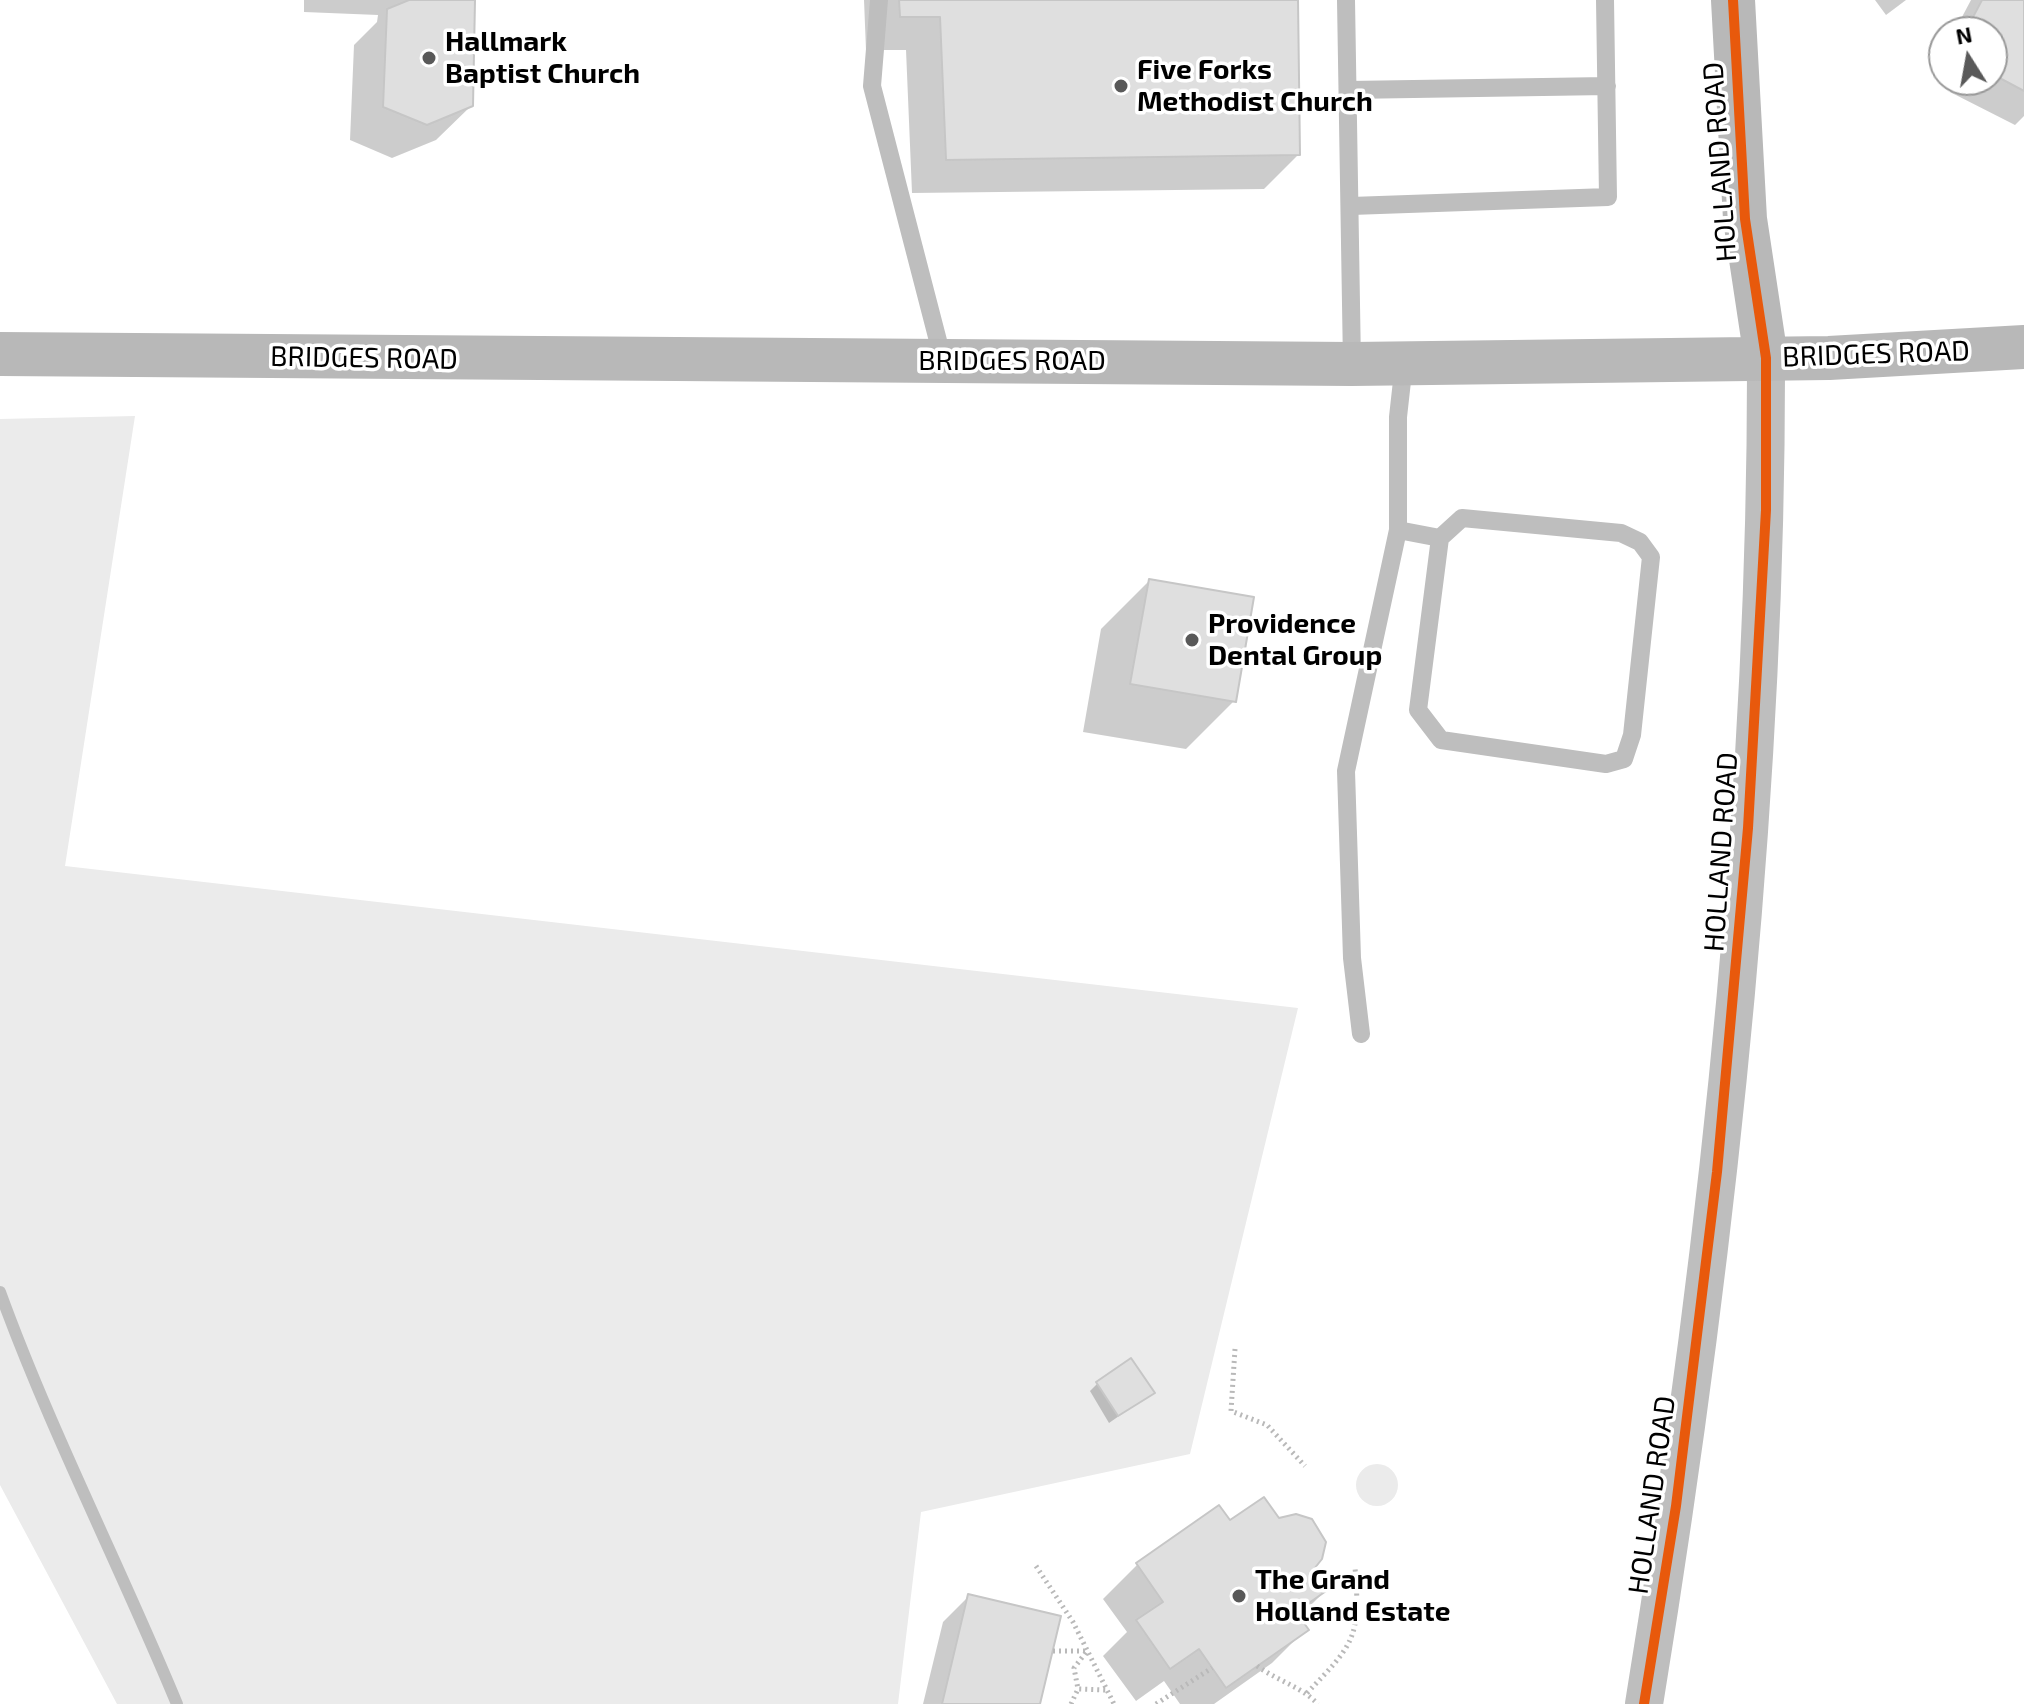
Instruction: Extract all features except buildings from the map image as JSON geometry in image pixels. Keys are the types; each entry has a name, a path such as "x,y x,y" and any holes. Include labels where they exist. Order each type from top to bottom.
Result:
{"main road":[{"name":"HOLLAND ROAD","path":"1733,0 1745,219 1766,358"},
{"name":"BRIDGES ROAD","path":"0,354 617,361 1352,364 1766,358 2024,347"}],"street":[{"name":"HOLLAND ROAD","path":"1644,1704 1676,1506 1717,1172 1745,871 1766,510 1766,358"}],"lane":[{"path":"879,0 872,86 943,360"},
{"path":"1346,0 1352,364"},
{"path":"1351,206 1608,197 1605,0"},
{"path":"1349,90 1607,86"},
{"path":"1361,1034 1352,958 1346,771 1398,530 1398,417 1404,363"},
{"path":"1462,518 1621,533 1640,542 1651,557 1632,735 1624,759 1606,764 1441,740 1427,727 1418,710 1440,538 1462,518"},
{"path":"1398,530 1440,538"}],"path":[{"path":"1235,1349 1231,1411 1267,1425 1305,1466"},
{"path":"1036,1566 1073,1622 1114,1704"},
{"path":"1307,1693 1348,1649 1359,1616 1355,1568"},
{"path":"1053,1651 1087,1651"},
{"path":"1071,1704 1078,1689 1074,1668 1087,1651"},
{"path":"1257,1666 1281,1682 1302,1687 1318,1704"},
{"path":"1156,1704 1212,1668"},
{"path":"1078,1689 1106,1690"}],"shaded area":[{"path":"135,416 65,866 1298,1008 1190,1454 921,1512 898,1704 117,1704 0,1485 0,419"},
{"path":"1377,1464 1392,1470 1398,1485 1392,1500 1377,1506 1362,1500 1356,1485 1362,1470"}],"waterway":[{"path":"0,1292 41,1396 177,1704"}],"cycle path":[{"path":"1644,1704 1676,1506 1717,1172 1748,828 1766,510 1766,358 1745,219 1733,0"}],"place":[{"name":"Hallmark Baptist Church","path":"429,58"},
{"name":"Five Forks Methodist Church","path":"1121,86"},
{"name":"Providence Dental Group","path":"1192,640"},
{"name":"The Grand Holland Estate","path":"1239,1596"}]}
